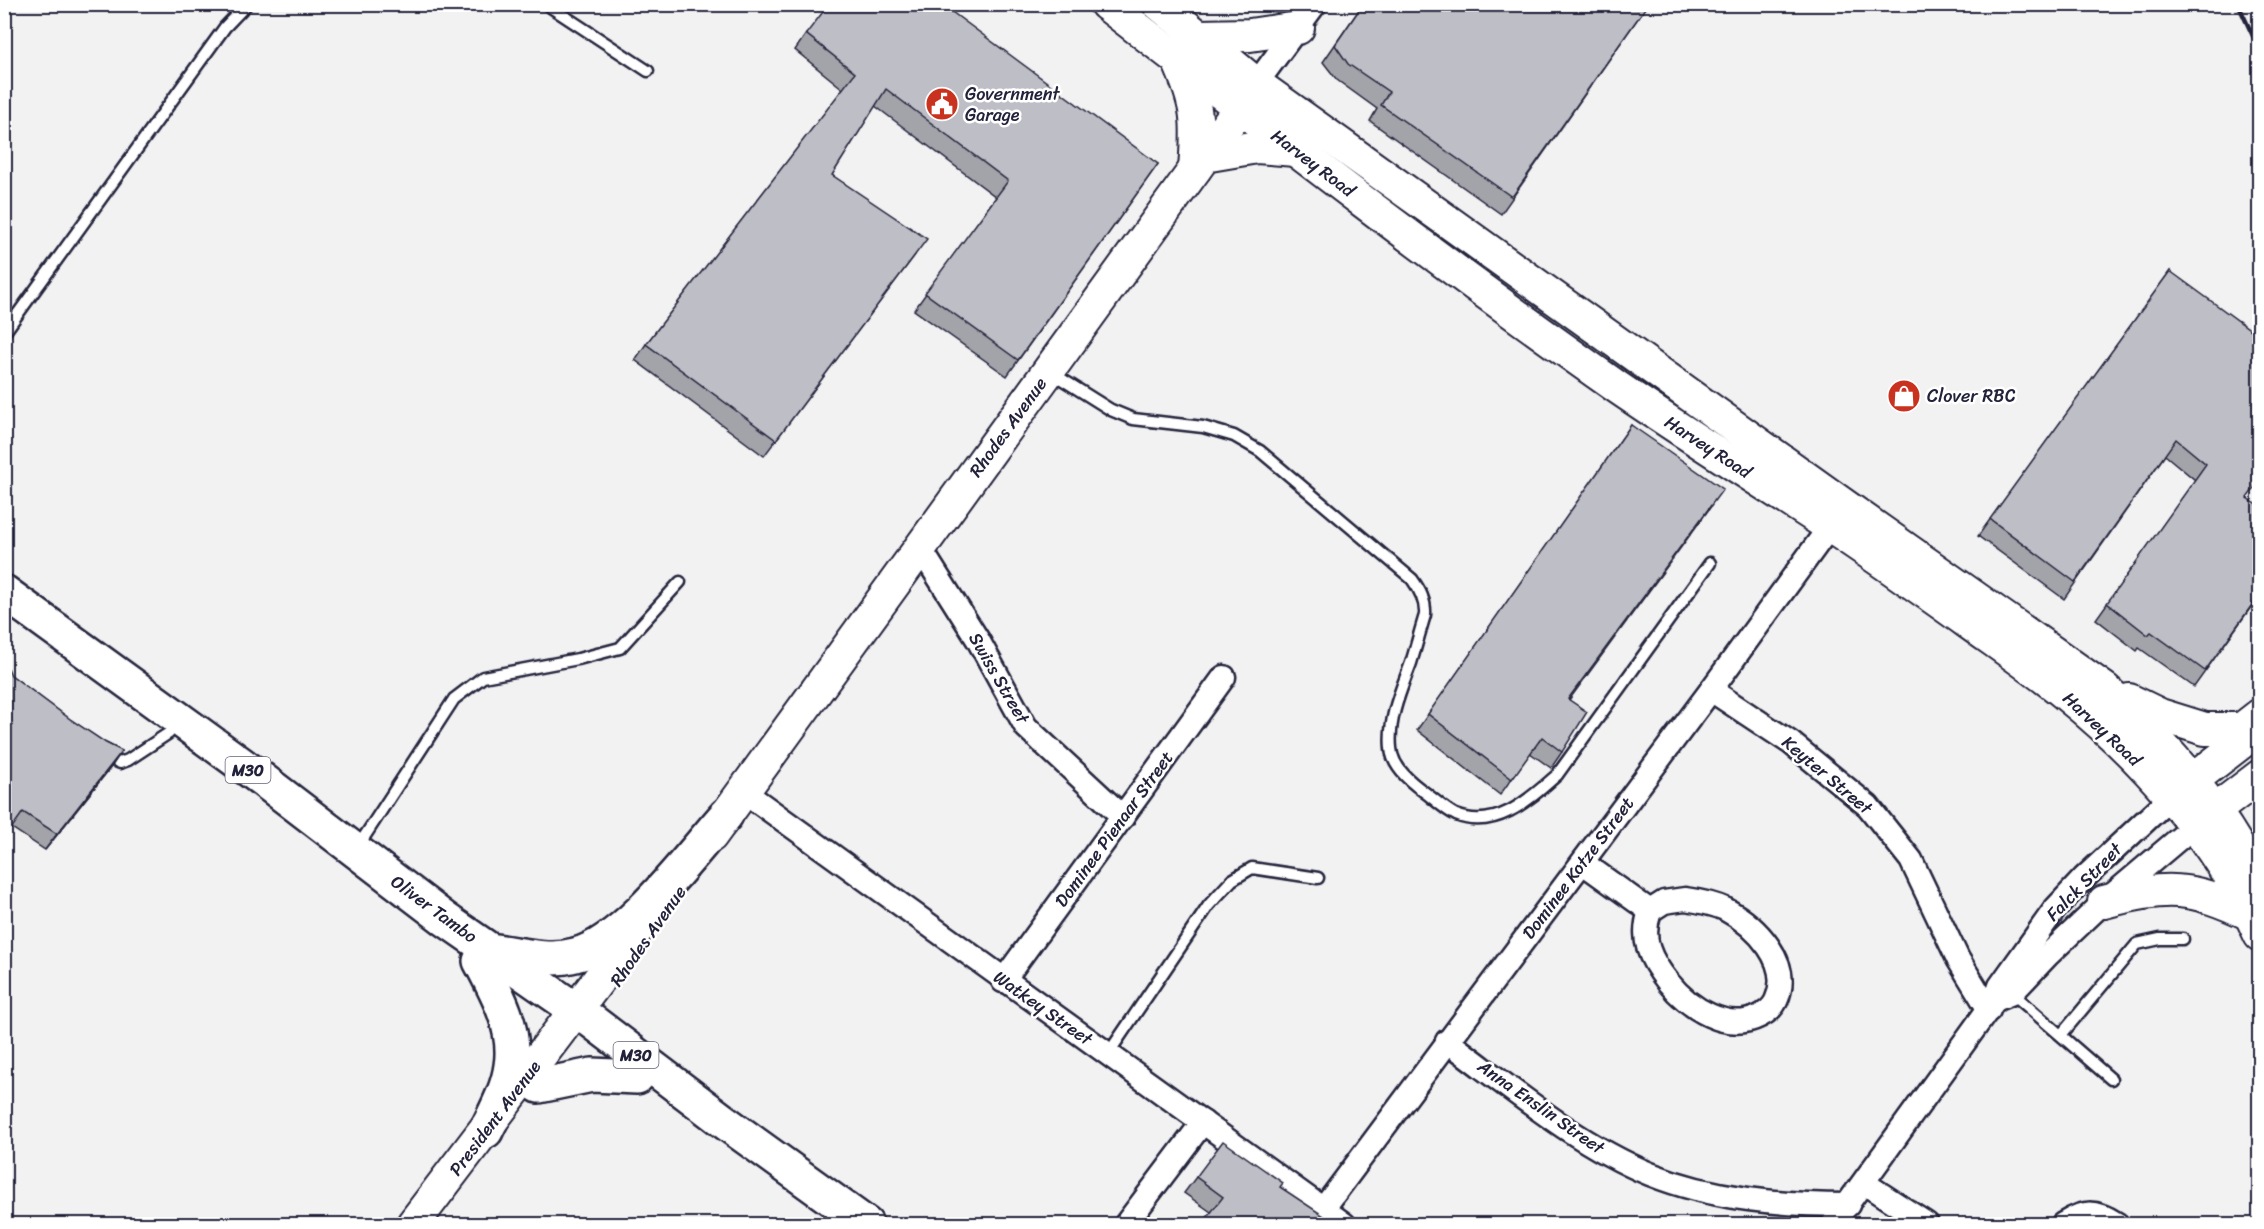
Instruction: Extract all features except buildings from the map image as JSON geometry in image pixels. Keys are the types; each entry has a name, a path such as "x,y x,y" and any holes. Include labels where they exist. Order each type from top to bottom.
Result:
{"main road":[{"name":"Harvey Road","path":"1106,4 1178,60 1248,96 1838,516 2106,690 2135,716 2181,788 2205,818 2231,879 2256,911"},
{"name":"Harvey Road","path":"1159,4 1198,36 1296,150 1612,383 1838,516 1896,571 2062,692 2181,788"},
{"path":"1198,36 1250,35 1307,16"},
{"path":"1178,60 1194,100 1198,117 1199,163 1257,147 1296,150"},
{"name":"Rhodes Avenue","path":"577,1022 685,867 702,850 1248,96"},
{"name":"Oliver Tambo","path":"4,592 259,787 435,931 485,955"},
{"name":"Oliver Tambo","path":"4,617 169,733 259,787 356,851 445,919 485,955 577,1022 722,1120 866,1224"},
{"path":"2106,690 2160,715 2205,729 2242,729 2259,715"},
{"path":"2181,788 2259,728"},
{"path":"2205,818 2259,776"},
{"path":"486,1131 503,1095 512,1065 510,1029 485,955 554,958 576,955 600,945 648,904 734,803"},
{"path":"2104,902 2153,890 2176,889 2256,911"},
{"name":"Oliver Tambo","path":"577,1022 637,1077 841,1224"},
{"name":"President Avenue","path":"434,1224 539,1086 577,1022"},
{"name":"President Avenue","path":"413,1224 486,1131 577,1022"},
{"path":"539,1086 592,1075 637,1077"}],"street":[{"name":"Rhodes Avenue","path":"1248,96 1307,16"},
{"name":"Dominee Kotze Street","path":"1323,1209 1583,863 1838,516"},
{"name":"Swiss Street","path":"920,548 978,640 1026,727 1123,817"},
{"name":"Dominee Pienaar Street","path":"1004,981 1224,677"},
{"name":"Keyter Street","path":"1711,690 1791,743 1868,806 1911,860 1958,959 1999,1001"},
{"name":"Falck Street","path":"1999,1001 2000,986 2055,909 2084,878 2181,788"},
{"name":"Watkey Street","path":"734,803 1004,981 1344,1224"},
{"name":"Falck Street","path":"1833,1224 1999,1001 2104,902 2205,818"},
{"path":"1583,863 1650,911"},
{"path":"1685,899 1704,902 1724,909 1757,932 1778,963 1780,982 1776,1001 1766,1014 1753,1020 1736,1022 1715,1018 1675,992 1655,966 1647,945 1645,927 1650,911 1664,902 1685,899"},
{"name":"Anna Enslin Street","path":"1447,1041 1554,1120 1605,1152 1650,1174 1708,1192 1757,1201 1848,1205"},
{"path":"1126,1224 1203,1122"},
{"path":"1864,1183 1927,1224"},
{"path":"2064,1224 2086,1213 2099,1215 2117,1224"}],"lane":[{"path":"4,333 219,37 247,4"},
{"path":"546,4 648,71"},
{"path":"1049,371 1111,410 1133,419 1203,427 1234,436 1260,451 1412,579 1426,606 1425,615 1390,729 1391,750 1399,769 1416,786 1456,815 1478,819 1502,815 1527,801 1557,775 1710,563"},
{"path":"356,851 454,699 483,677 578,659 621,648 680,582"},
{"path":"91,748 112,761 120,763 169,733"},
{"path":"1108,1054 1209,904 1232,880 1252,868 1318,878"},
{"path":"2061,1035 2137,944 2160,939 2183,939"},
{"path":"1999,1001 2061,1035 2111,1079"}],"railway":[{"path":"2238,4 2260,51"},
{"path":"2251,4 2260,23"}],"place":[{"name":"Government Garage","path":"942,104"},
{"name":"Clover RBC","path":"1904,396"}]}
